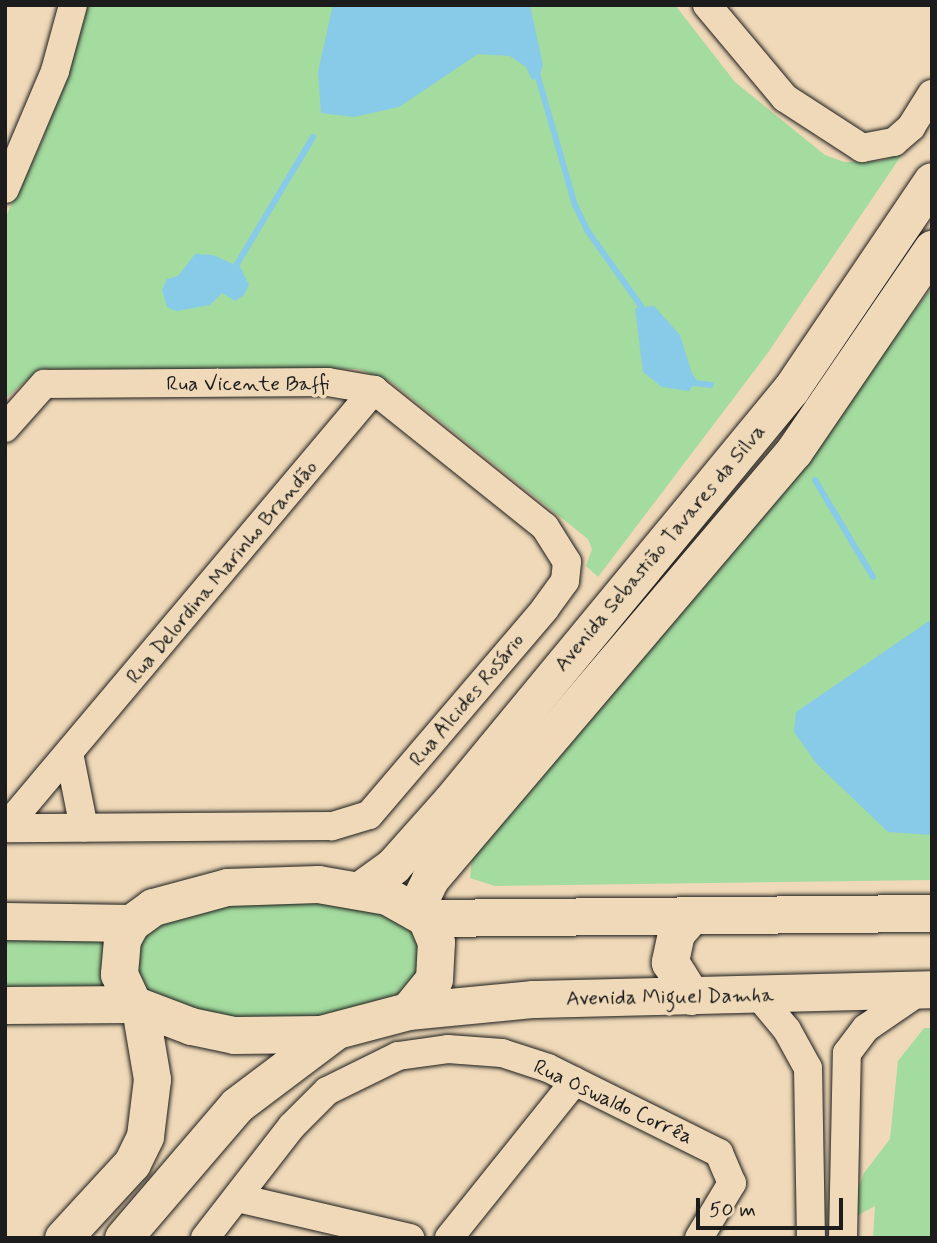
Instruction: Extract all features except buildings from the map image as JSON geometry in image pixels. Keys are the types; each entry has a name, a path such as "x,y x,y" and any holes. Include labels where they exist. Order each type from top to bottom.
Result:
{"main road":[{"name":"Avenida Sebastião Tavares da Silva","path":"360,890 393,866 451,801 791,389 932,181"},
{"name":"Avenida Sebastião Tavares da Silva","path":"420,914 430,879 794,450 896,306 932,249"},
{"path":"864,284 871,294 896,306"},
{"path":"63,1238 132,1163 145,1136 152,1079 137,1006 119,974 122,939 131,923 153,907 227,887 318,884 360,890 420,914 690,917 932,913"},
{"path":"408,1011 425,996 435,970 436,942 420,914"},
{"path":"690,917 676,933 670,962 691,996"},
{"path":"5,921 131,923"},
{"name":"Avenida Miguel Damha","path":"335,1032 408,1011 533,999 927,989"},
{"path":"5,1004 137,1006 234,1035 335,1032"},
{"path":"78,1005 145,1045"},
{"path":"123,1238 237,1105 335,1032"}],"street":[{"path":"5,189 55,71 73,5"},
{"path":"707,5 785,99 849,143 875,149 911,127 932,93"},
{"name":"Rua Vicente Baffi","path":"5,428 44,384 328,382 374,390 545,527 567,562"},
{"name":"Rua Delordina Marinho Brandão","path":"5,828 374,390"},
{"name":"Rua Alcides Rosário","path":"84,828 349,823 369,816 545,609 565,581 567,562"},
{"path":"5,828 84,828 69,753"},
{"path":"843,1238 843,1068 866,1028 927,989"},
{"path":"758,995 788,1030 808,1068 813,1194 811,1238"},
{"name":"Rua Oswaldo Corrêa","path":"205,1238 308,1108 347,1078 389,1059 448,1049 502,1053 575,1081 719,1153 730,1172 729,1193 699,1238"},
{"path":"808,1068 843,1068"},
{"path":"449,1238 575,1081"},
{"path":"813,1194 843,1195"},
{"path":"238,1198 410,1238"}],"green space":[{"path":"86,5 675,5 735,82 825,155 844,162 880,161 903,153 767,354 598,577 586,566 592,549 588,539 390,381 358,369 40,369 5,399 5,218 42,142"},
{"path":"932,287 932,880 495,886 470,878 472,856 800,465"},
{"path":"271,896 381,910 406,922 423,947 416,988 350,1017 236,1023 145,995 131,953 156,919"},
{"path":"5,929 104,932 102,990 5,987"},
{"path":"924,1028 932,1028 932,1238 873,1238 875,1206 853,1218 855,1198 864,1173 890,1139 898,1061"}],"water":[{"path":"333,5 530,5 543,65 539,78 532,80 526,67 510,56 478,54 399,107 354,117 321,113 318,72"},
{"path":"195,254 213,255 240,267 249,285 244,295 235,301 222,293 210,305 176,311 167,307 162,290 167,279 178,276"},
{"path":"654,306 680,335 695,383 689,391 662,387 643,372 635,308"},
{"path":"932,619 932,835 888,832 816,763 794,732 796,712"}],"waterway":[{"path":"536,70 575,205 587,230 646,313"},
{"path":"234,269 313,137"},
{"path":"690,376 695,383 711,385"},
{"path":"815,480 873,577"}]}
